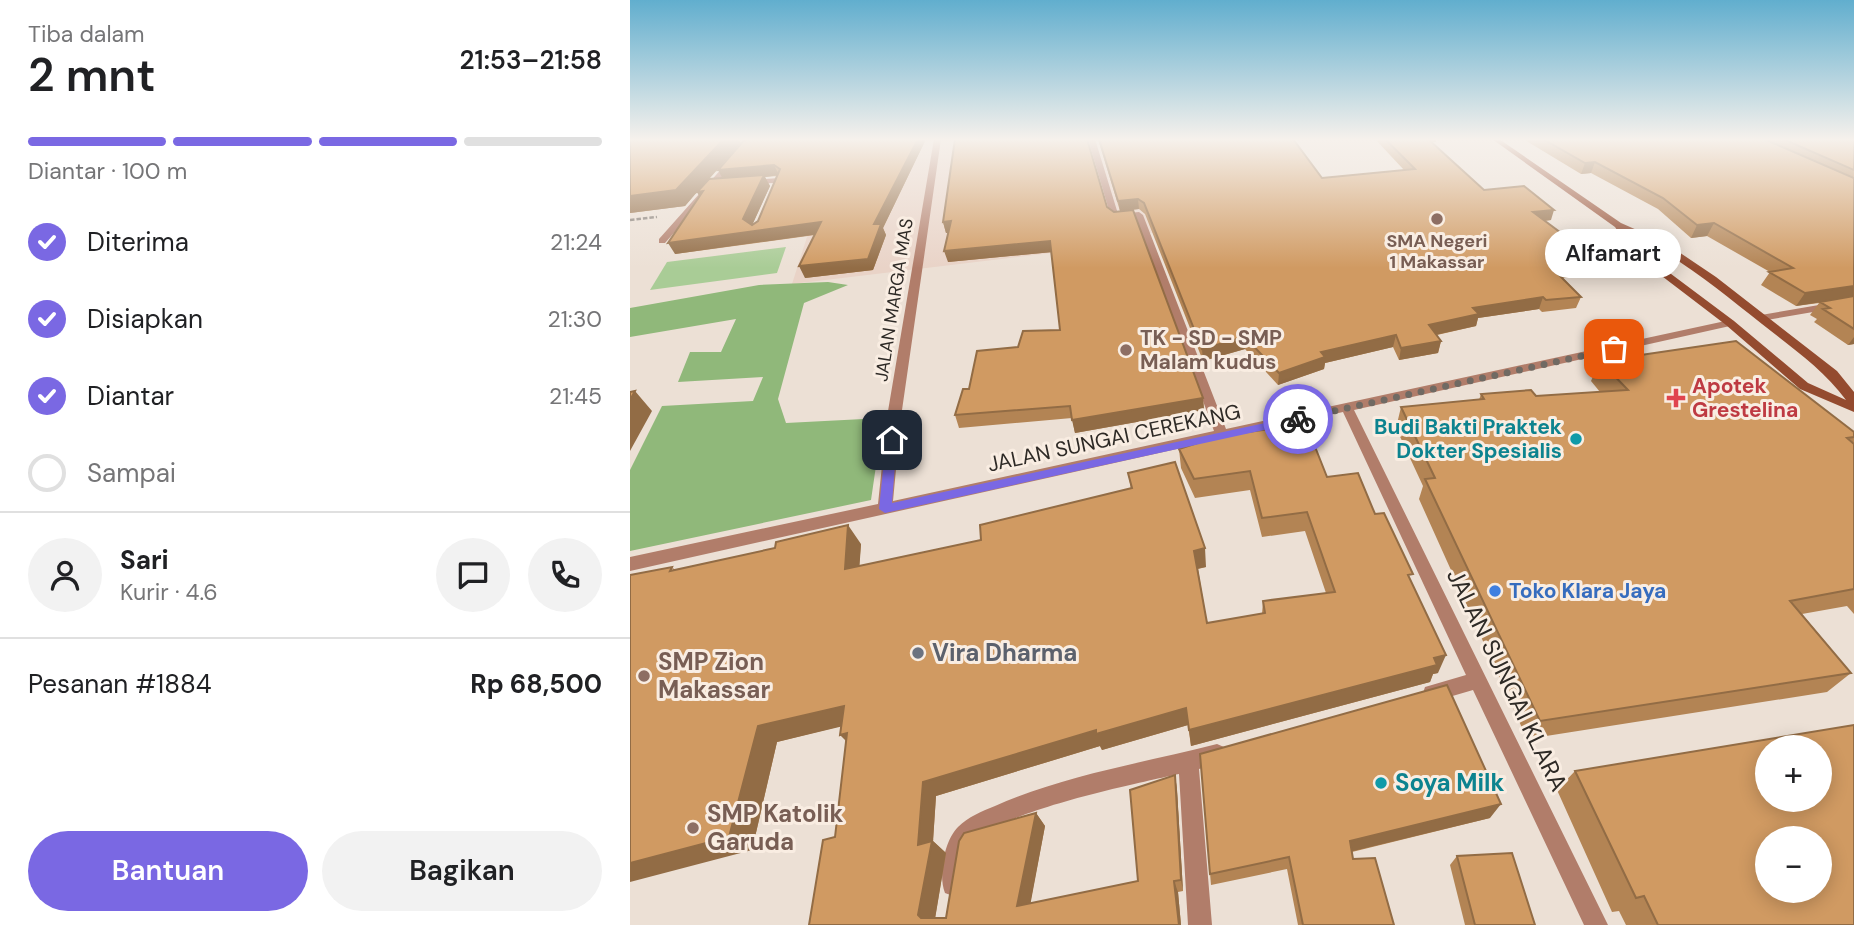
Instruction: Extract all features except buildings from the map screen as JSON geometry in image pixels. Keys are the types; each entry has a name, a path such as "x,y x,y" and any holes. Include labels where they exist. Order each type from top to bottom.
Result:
{"main road":[{"path":"1557,182 1618,225 1661,244 1833,374 1854,401"},
{"path":"1618,225 1636,252 1730,323 1804,386 1854,408"}],"street":[{"path":"662,241 713,182"},
{"path":"735,184 755,182"},
{"path":"768,206 778,182"},
{"name":"JALAN MARGA MAS","path":"885,509 896,405 930,182"},
{"path":"1104,182 1115,217 1139,215 1223,436"},
{"path":"709,186 722,185"},
{"path":"1761,318 1854,302"},
{"name":"JALAN SUNGAI CEREKANG","path":"630,564 1730,323"},
{"name":"JALAN SUNGAI KLARA","path":"1347,408 1596,925"},
{"path":"1418,697 1479,680"},
{"path":"950,912 955,859 965,835 982,820 1049,798 1239,747"},
{"path":"1188,762 1200,925"}],"shaded area":[{"path":"826,182 1164,182 1177,234 1097,231 1093,248 792,284"}],"green space":[{"path":"786,247 777,273 650,290 667,262"},
{"path":"828,282 848,285 804,303 778,399 786,423 883,418 871,500 630,551 630,470 662,406 753,401 763,377 678,382 690,352 721,352 736,319 630,337 630,308 759,285"}],"way so far":[{"path":"1298,419 1614,349"}],"place":[{"name":"SMA Negeri 1 Makassar","path":"1437,219"},
{"name":"Alfamart","path":"1614,349"},
{"name":"TK - SD - SMP Malam kudus","path":"1126,350"},
{"name":"Apotek Grestelina","path":"1676,398"},
{"name":"Budi Bakti Praktek Dokter Spesialis","path":"1576,439"},
{"name":"Toko Klara Jaya","path":"1495,591"},
{"name":"Vira Dharma","path":"918,653"},
{"name":"SMP Zion Makassar","path":"644,676"},
{"name":"Soya Milk","path":"1381,783"},
{"name":"SMP Katolik Garuda","path":"693,828"}],"route":[{"path":"892,440 885,509 1298,419"}]}
